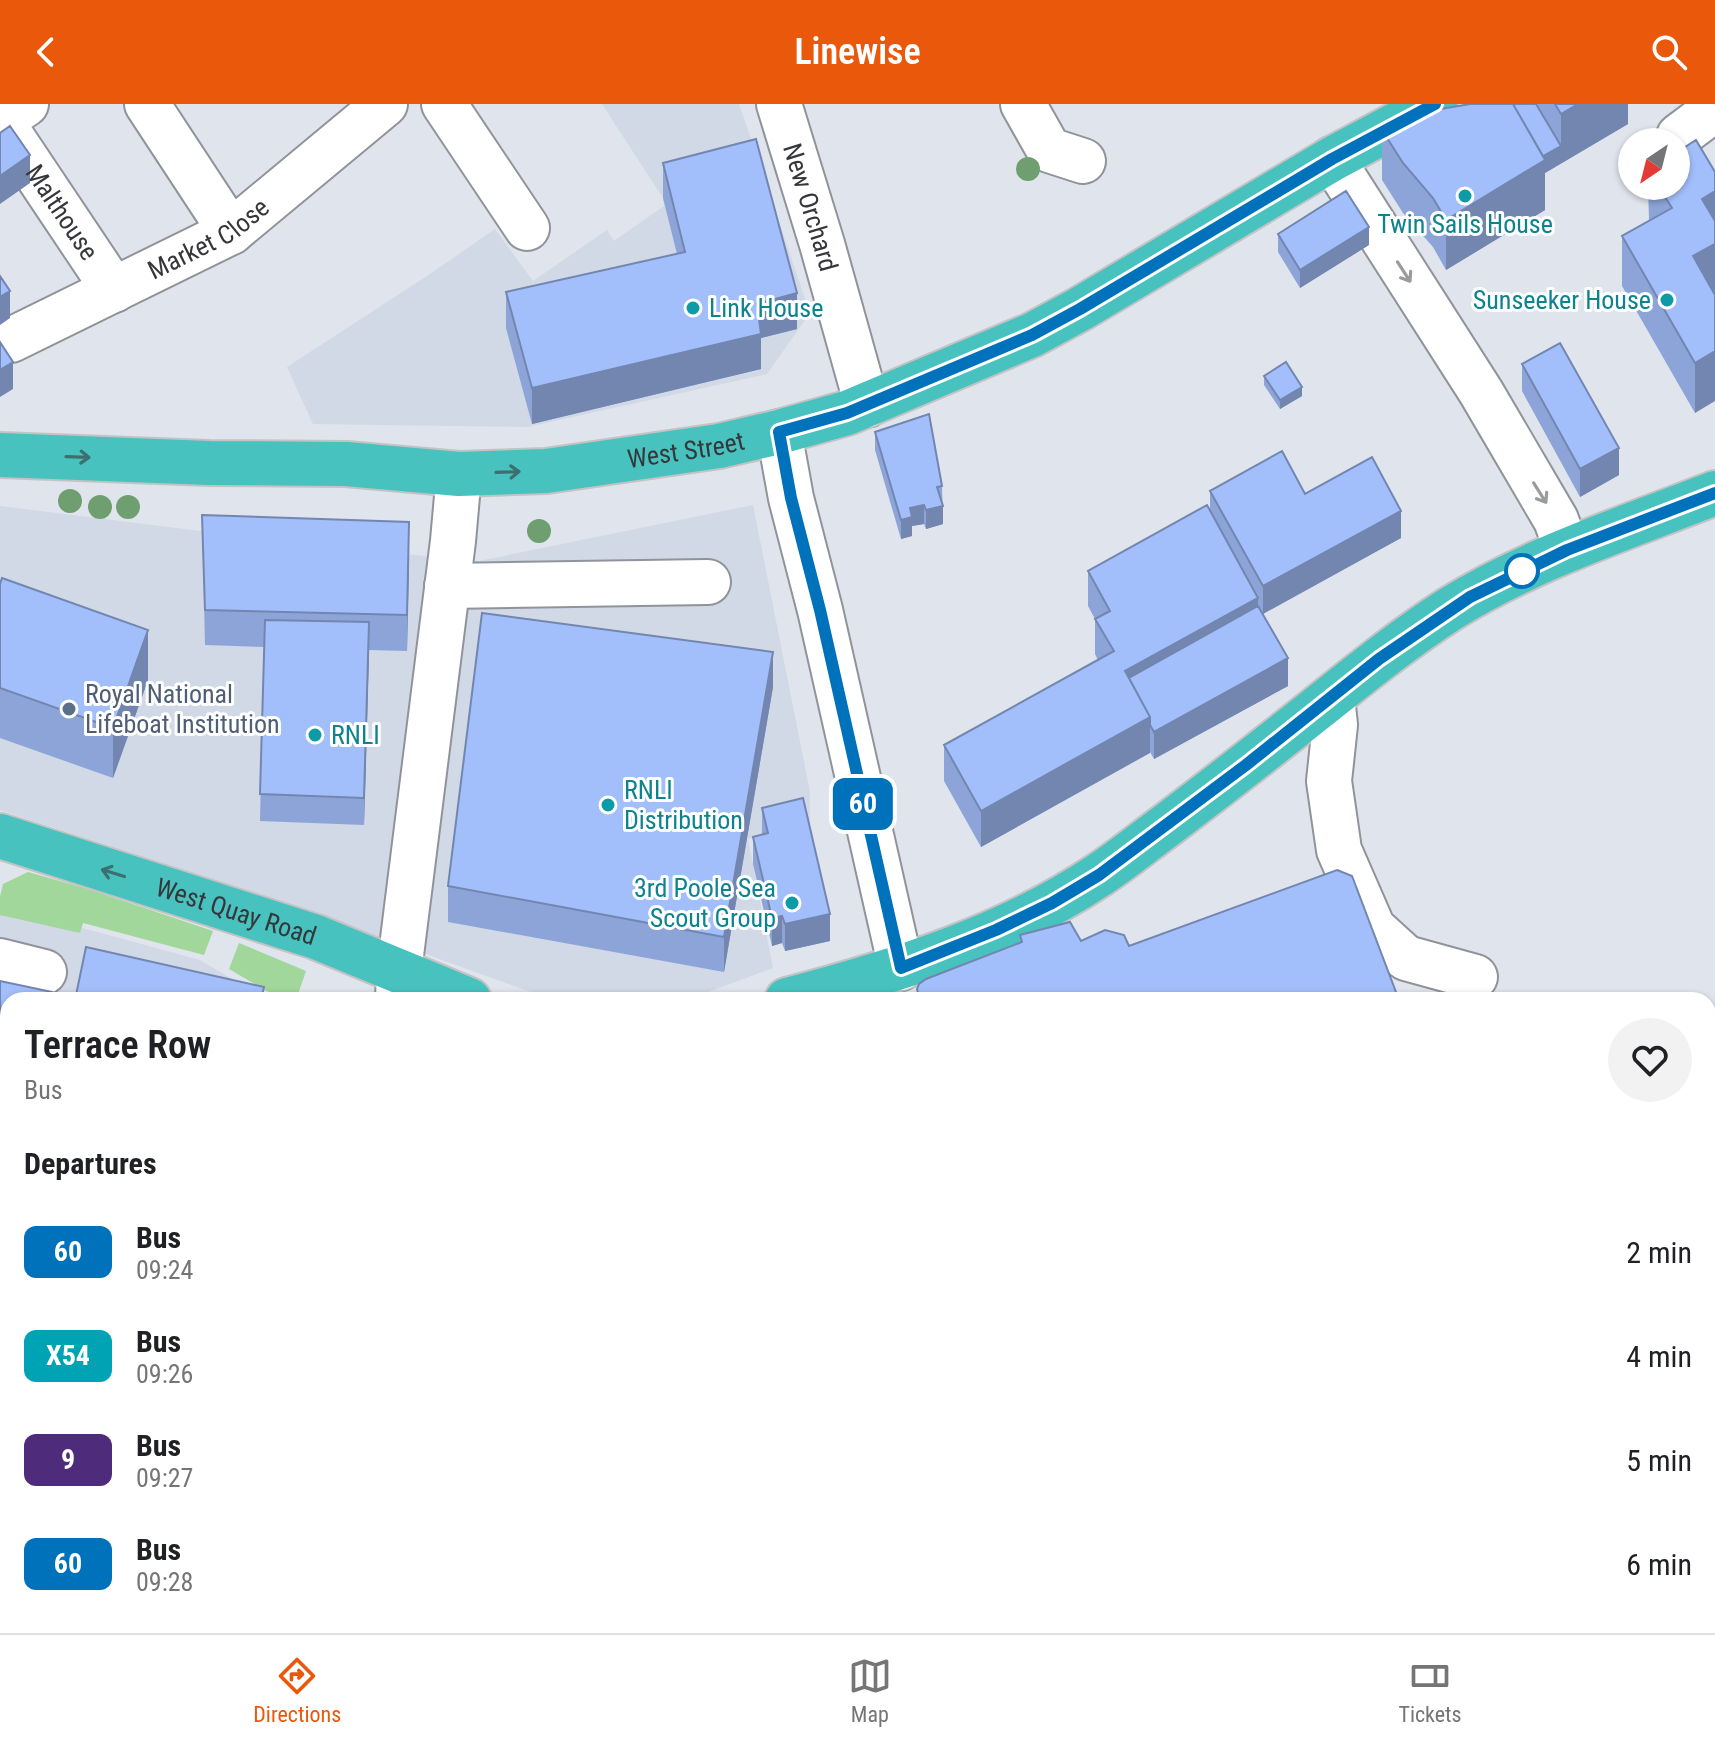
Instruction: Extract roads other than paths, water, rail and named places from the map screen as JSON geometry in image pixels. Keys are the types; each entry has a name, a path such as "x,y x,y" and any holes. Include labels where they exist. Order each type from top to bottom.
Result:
{"highway":[{"name":"West Street","path":"0,455 346,464 459,474 546,471 719,446 779,432 847,413 1032,335 1332,159 1435,104"},
{"path":"830,992 884,982 1052,903 1099,875 1246,765 1379,659 1448,611 1567,550 1715,493"},
{"name":"West Quay Road","path":"0,836 301,932 398,986 428,992"}],"street":[{"name":"Malthouse","path":"26,104 0,121 114,290"},
{"path":"147,104 231,232"},
{"name":"Market Close","path":"11,340 231,232 385,104"},
{"path":"444,104 527,228"},
{"path":"1023,104 1049,150 1083,161"},
{"path":"1690,128 1715,109"},
{"name":"New Orchard","path":"774,135 822,244 867,405"},
{"path":"1332,159 1481,392 1556,520 1567,550"},
{"path":"779,432 791,498 820,610 884,982"},
{"path":"398,986 459,474"},
{"path":"447,586 708,582"},
{"path":"1332,697 1335,725 1329,781 1339,850 1373,928 1406,958 1475,977"},
{"path":"0,961 44,972"}],"place":[{"name":"Twin Sails House","path":"1465,196"},
{"name":"Sunseeker House","path":"1667,300"},
{"name":"Link House","path":"693,308"},
{"name":"Royal National Lifeboat Institution","path":"69,709"},
{"name":"RNLI","path":"315,735"},
{"name":"RNLI Distribution","path":"608,805"},
{"name":"3rd Poole Sea Scout Group","path":"792,903"}]}
